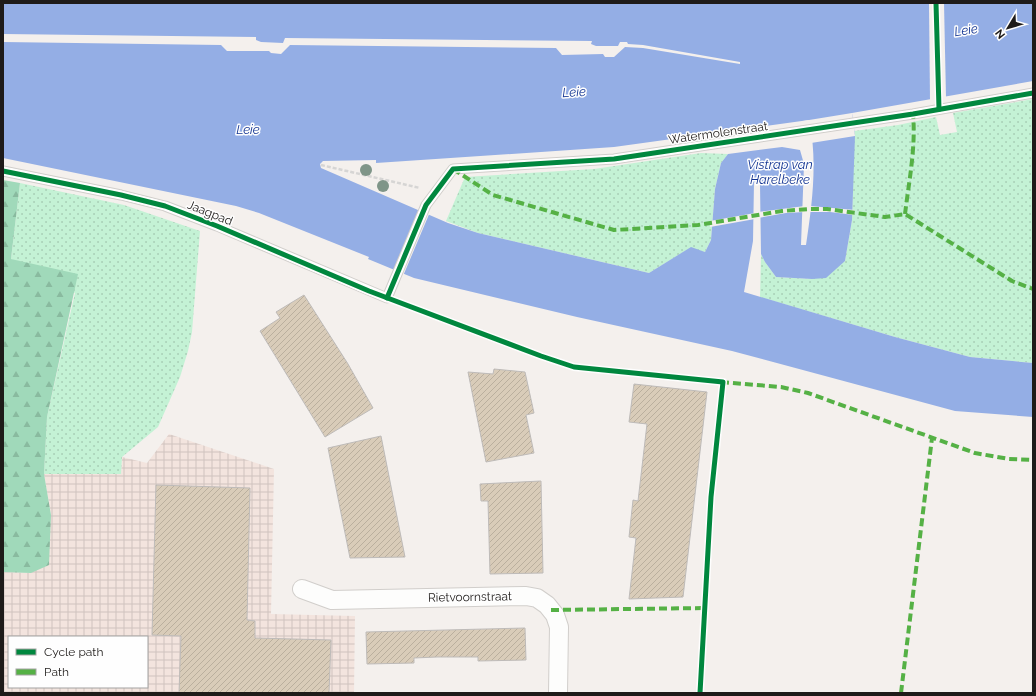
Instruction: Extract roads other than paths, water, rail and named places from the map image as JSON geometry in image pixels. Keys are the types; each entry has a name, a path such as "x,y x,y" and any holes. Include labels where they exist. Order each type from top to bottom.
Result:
{"street":[{"name":"Rietvoornstraat","path":"302,589 332,600 526,596 537,598 552,610 559,627 558,693"}],"lane":[{"name":"Watermolenstraat","path":"393,285 426,205 452,169 614,159 913,114 1033,93"},
{"name":"Jaagpad","path":"3,171 113,193 165,206 217,226 387,298 393,285"}],"water":[{"path":"3,3 1033,3 1033,81 852,113 855,136 852,220 845,261 826,278 812,279 776,277 761,254 760,184 754,182 753,241 744,292 895,337 970,357 1033,363 1033,417 955,411 732,351 577,317 414,278 368,259 369,257 259,213 236,206 3,158 3,42 221,45 227,51 269,51 271,53 281,54 290,45 556,48 562,55 603,54 605,57 614,57 625,47 643,48 740,64 740,62 643,45 628,44 627,42 620,42 618,46 596,46 591,44 592,41 285,38 283,43 261,42 256,40 256,37 3,34","holes":["809,120 812,135 814,167 806,245 801,245 804,164 800,150 782,147 728,154 721,163 715,189 711,240 705,252 691,247 649,273 478,233 448,223 321,168 320,164 323,161 376,160 376,163 614,147"]}],"water label":[{"name":"Leie","path":"966,30"},
{"name":"Leie","path":"574,92"},
{"name":"Leie","path":"248,129"},
{"name":"Vistrap van Harelbeke","path":"780,172"}]}
